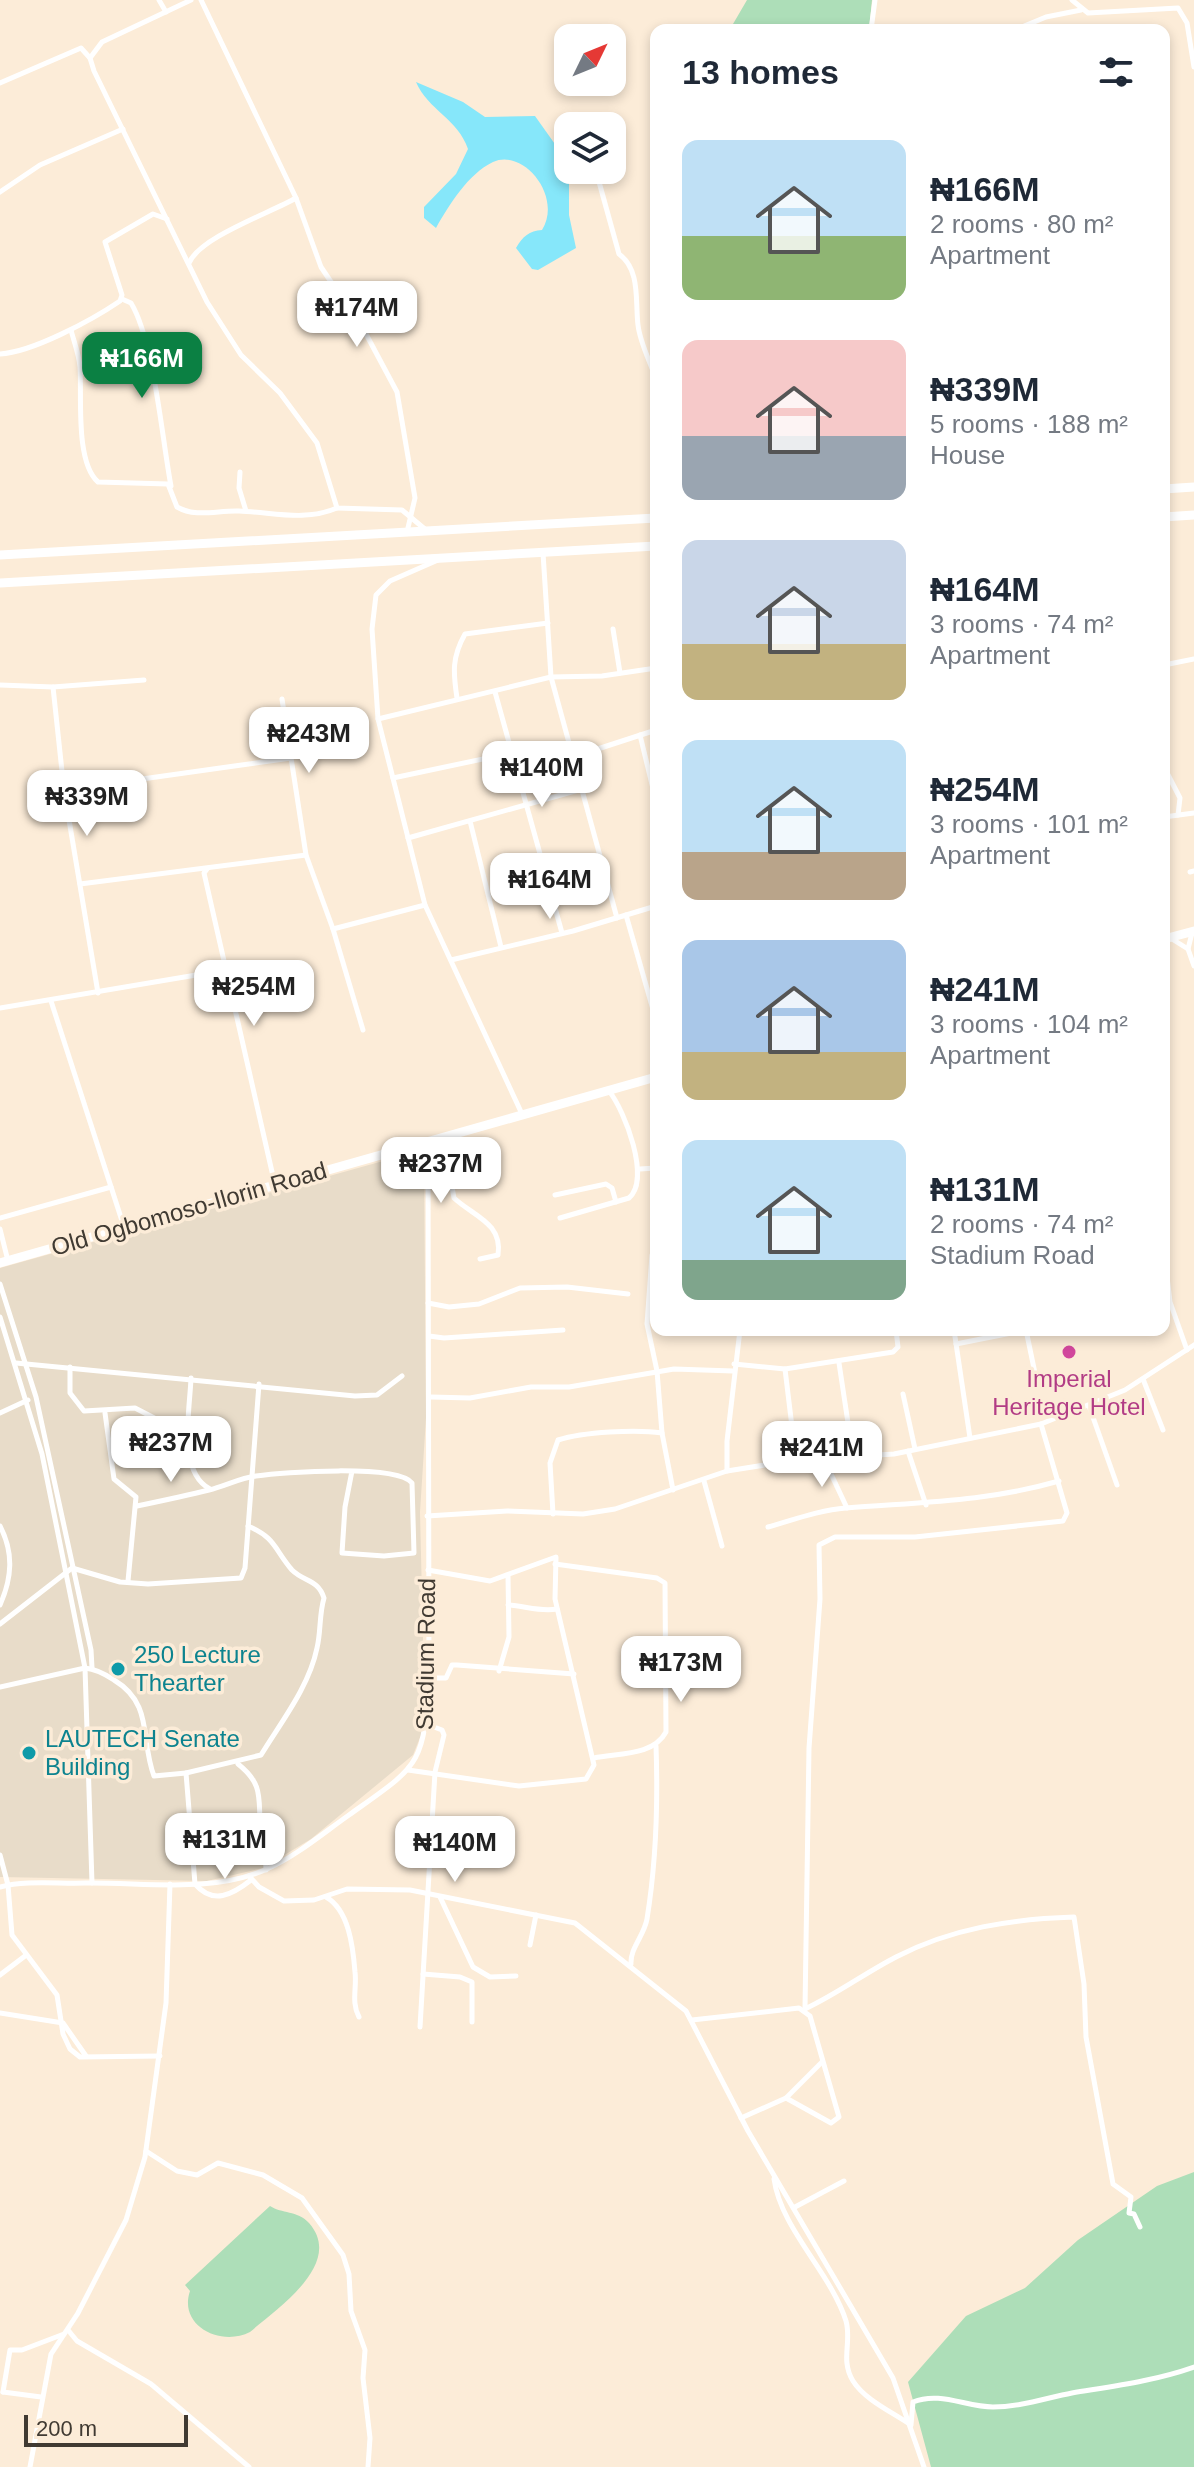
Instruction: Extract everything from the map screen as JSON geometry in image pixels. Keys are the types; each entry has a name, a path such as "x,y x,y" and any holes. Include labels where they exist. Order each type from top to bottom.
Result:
{"highway":[{"path":"1170,489 1194,487"},
{"path":"1170,517 1194,515"},
{"path":"0,555 650,518"},
{"path":"0,583 650,546"},
{"path":"1170,937 1193,931"},
{"name":"Old Ogbomoso-Ilorin Road","path":"4,1262 650,1079"}],"street":[{"path":"159,0 166,12"},
{"path":"90,58 102,42 191,0"},
{"path":"201,0 296,198 321,267 366,334 397,392 415,498 407,533"},
{"path":"872,24 875,0"},
{"path":"1072,0 1081,10"},
{"path":"1029,24 1081,10 1178,8 1187,23 1194,67"},
{"path":"0,83 81,48 90,58 207,302 241,355 280,393 317,443 337,508"},
{"path":"0,192 40,165 123,129"},
{"path":"600,184 619,254 625,258 637,289 638,325 650,361"},
{"path":"189,263 194,254 218,238 296,198"},
{"path":"168,219 153,214 105,242 122,299 131,303 139,323 177,507 187,512 246,511 291,518 337,508 402,510 427,531"},
{"path":"0,354 20,352 71,330 122,299"},
{"path":"71,330 80,371 81,430 90,475 104,483 171,486"},
{"path":"240,472 239,488 246,511"},
{"path":"543,552 551,677 617,918"},
{"path":"443,557 390,581 376,595 372,629 378,719 425,905 522,1114"},
{"path":"457,698 452,667 455,652 465,634 548,623"},
{"path":"613,629 620,673"},
{"path":"1170,664 1194,659"},
{"path":"378,719 551,677 650,669"},
{"path":"0,685 53,687 144,680"},
{"path":"53,687 64,790 98,993"},
{"path":"495,692 562,933"},
{"path":"282,699 306,855 333,929 363,1030"},
{"path":"573,757 650,732"},
{"path":"640,735 650,776"},
{"path":"393,778 511,753"},
{"path":"64,790 291,758"},
{"path":"1170,779 1180,798 1178,815"},
{"path":"408,838 582,789"},
{"path":"1170,816 1194,813"},
{"path":"470,821 501,947"},
{"path":"80,884 306,855"},
{"path":"204,870 275,1185"},
{"path":"333,929 425,905"},
{"path":"451,960 650,908"},
{"path":"626,915 650,999"},
{"path":"1193,931 1188,949 1194,966"},
{"path":"1170,940 1188,949"},
{"path":"0,1008 226,970"},
{"path":"51,1001 124,1228"},
{"path":"560,1218 633,1196 640,1169 621,1107 608,1090"},
{"path":"443,1137 454,1198 490,1225 498,1236 498,1255 480,1259"},
{"name":"Stadium Road","path":"0,1887 92,1883 195,1884 250,1878 375,1797 407,1770 423,1746 429,1678 427,1516 431,1397 428,1140"},
{"path":"640,1169 650,1168"},
{"path":"555,1195 606,1184 612,1188 616,1202"},
{"path":"0,1218 111,1187"},
{"path":"0,1229 4,1262"},
{"path":"650,1283 647,1324 657,1371 662,1433 673,1490"},
{"path":"0,1284 36,1397 89,1668 92,1883"},
{"path":"428,1303 449,1307 479,1304 520,1288 567,1287 628,1294"},
{"path":"1170,1310 1187,1350"},
{"path":"0,1317 28,1400 69,1569"},
{"path":"429,1336 444,1338 563,1330"},
{"path":"727,1471 739,1336"},
{"path":"431,1397 470,1398 531,1387 600,1384 657,1371 785,1369 839,1363 893,1352 898,1347 897,1336"},
{"path":"955,1336 970,1438"},
{"path":"956,1344 996,1336"},
{"path":"1027,1336 1036,1378"},
{"path":"427,1516 507,1511 553,1514 615,1509 727,1471 796,1460 912,1450 1041,1424 1089,1406 1143,1379 1194,1345"},
{"path":"16,1363 259,1384 355,1396 377,1395 402,1376"},
{"path":"839,1363 853,1456"},
{"path":"70,1367 72,1401 84,1411 105,1413 135,1408 189,1436"},
{"path":"785,1369 796,1460"},
{"path":"191,1378 189,1436 196,1477 211,1489"},
{"path":"1143,1379 1163,1430"},
{"path":"69,1569 120,1582 161,1584 235,1581 243,1574 254,1476 259,1384"},
{"path":"903,1394 912,1450 926,1505"},
{"path":"0,1413 36,1397"},
{"path":"1089,1406 1117,1485"},
{"path":"105,1413 114,1479 136,1497 128,1581"},
{"path":"786,2098 831,2123 840,2115 805,2009 809,1748 820,1599 819,1545 835,1537 915,1537 1063,1521 1067,1513 1041,1424"},
{"path":"553,1514 550,1463 558,1440 570,1436 662,1433"},
{"path":"824,1459 847,1508"},
{"path":"137,1506 254,1476 352,1471 400,1474 412,1483 414,1553 384,1556 342,1553 345,1507 352,1471"},
{"path":"704,1481 722,1546"},
{"path":"768,1527 847,1508 926,1505 1015,1494 1059,1481"},
{"path":"0,1526 9,1546 11,1569 0,1605"},
{"path":"0,1687 89,1668 120,1683 140,1706 154,1776 237,1763 261,1755 293,1703 317,1650 318,1622 324,1598 314,1582 294,1572 270,1538 248,1526"},
{"path":"407,1770 519,1786 572,1782 589,1776 594,1758 557,1609 556,1557 486,1582 428,1570"},
{"path":"555,1564 664,1581 667,1721 666,1732 656,1746 658,1804 651,1885 643,1937 633,1949 631,1965"},
{"path":"0,1624 69,1569"},
{"path":"499,1671 509,1637 508,1576"},
{"path":"508,1605 532,1607 541,1612 557,1609"},
{"path":"429,1678 446,1678 452,1665 499,1671 574,1674"},
{"path":"420,2027 435,1772 443,1732 426,1724"},
{"path":"594,1758 656,1746"},
{"path":"237,1763 251,1775 261,1796 261,1835 266,1848 266,1870"},
{"path":"186,1773 195,1884 207,1895 221,1897 234,1894 250,1878 284,1901 325,1897 347,1889 428,1893 575,1923 631,1965 692,2020 741,2118 893,2378 924,2467"},
{"path":"0,1855 8,1885 12,1935 57,1995 63,2034 70,2049 80,2057 160,2056"},
{"path":"30,2467 51,2354 126,2220 146,2151 146,2131 160,2056 170,1884"},
{"path":"439,1896 473,1967 490,1977 516,1976"},
{"path":"325,1897 337,1904 343,1914 355,1973 354,1995 359,2017"},
{"path":"530,1945 534,1939 536,1915"},
{"path":"692,2020 805,2009 895,1958 940,1937 1003,1921 1074,1917 1084,1984 1086,2037 1113,2184 1131,2197 1129,2213 1134,2214 1140,2227"},
{"path":"0,1975 25,1956"},
{"path":"472,2022 472,1982 479,1973"},
{"path":"423,1974 460,1977 472,1982"},
{"path":"0,2013 63,2023"},
{"path":"741,2118 786,2098 822,2062"},
{"path":"146,2151 177,2171 197,2175 218,2163 263,2175 312,2207 343,2255 349,2274 351,2311 365,2350 365,2413 370,2438 368,2467"},
{"path":"773,2174 782,2204 846,2321 845,2364 853,2381 864,2394 911,2425"},
{"path":"795,2207 844,2181"},
{"path":"41,2397 2,2392 10,2350 22,2350 66,2332"},
{"path":"66,2332 151,2384 246,2466"},
{"path":"911,2425 913,2402 920,2399 960,2401 990,2407 1028,2404 1162,2378 1194,2367"}],"shaded area":[{"path":"419,1151 424,1157 426,1418 420,1512 425,1725 413,1755 311,1839 263,1868 207,1881 0,1877 0,1268"}],"green space":[{"path":"747,0 872,0 870,24 733,24"},
{"path":"1194,2172 1194,2467 931,2467 908,2382 966,2316 1025,2288 1078,2240 1157,2186"},
{"path":"270,2206 300,2216 309,2223 318,2239 319,2254 313,2269 290,2298 250,2332 239,2336 215,2335 196,2323 190,2314 190,2291 185,2285"}],"water":[{"path":"416,82 463,102 485,117 535,116 554,143 554,184 569,184 569,215 576,248 538,270 532,269 516,248 527,235 542,230 547,217 547,203 537,178 516,162 493,162 475,174 453,200 436,228 424,218 424,207 456,174 468,149 457,130 421,92"}],"place":[{"name":"Imperial Heritage Hotel","path":"1069,1352"},
{"name":"250 Lecture Thearter","path":"118,1669"},
{"name":"LAUTECH Senate Building","path":"29,1753"}]}
